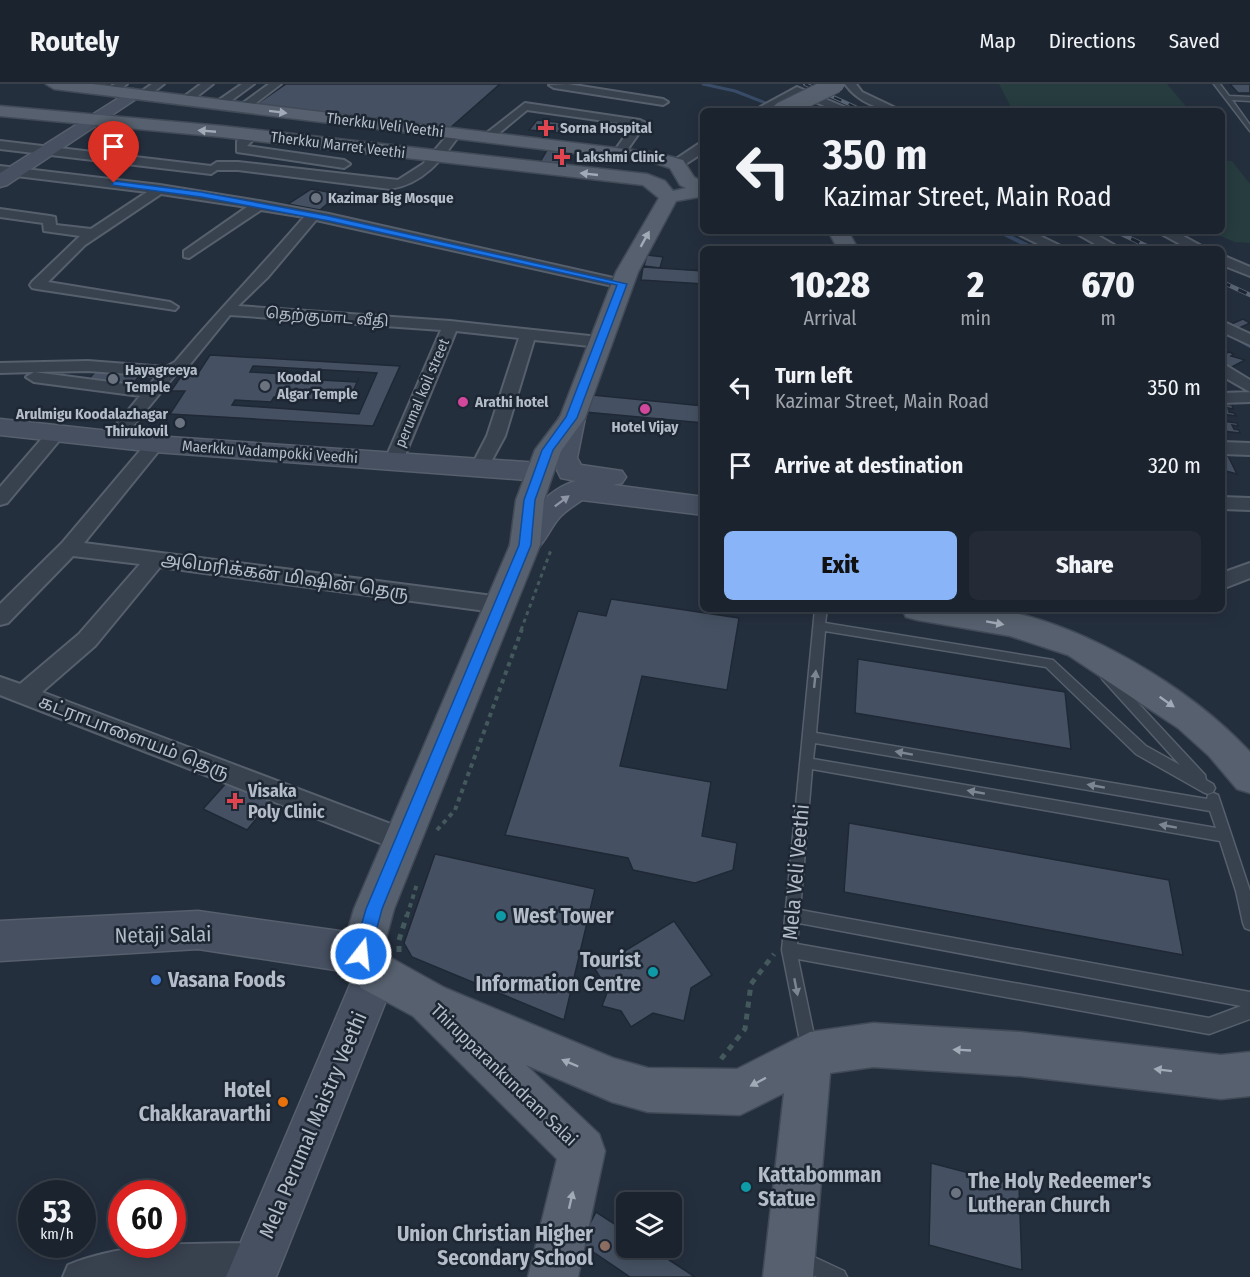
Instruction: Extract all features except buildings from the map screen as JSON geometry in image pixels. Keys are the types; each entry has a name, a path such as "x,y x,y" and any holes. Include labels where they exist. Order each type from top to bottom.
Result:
{"main road":[{"name":"Therkku Veli Veethi","path":"54,84 127,91 657,158 668,178"},
{"path":"770,108 836,84"},
{"name":"Therkku Marret Veethi","path":"0,111 91,122 252,135 434,158 668,178"},
{"path":"379,962 374,909 525,545 530,500 548,450 572,418 622,284 668,178 700,190"},
{"path":"934,612 1002,624 1064,639 1080,647 1167,700 1226,747 1250,778"},
{"name":"Thirupparankundram Salai","path":"379,962 428,1001 582,1151 553,1277"},
{"path":"428,1001 581,1068 648,1090 740,1092 810,1054 873,1045 1020,1054 1240,1084"},
{"name":"Mela Veli Veethi","path":"789,1266 810,1054"}],"street":[{"path":"5,174 91,122 127,91 159,84"},
{"path":"186,100 208,84"},
{"path":"220,104 249,84"},
{"path":"244,107 276,84"},
{"path":"614,84 672,94 640,123 619,153"},
{"path":"850,84 858,94 889,108"},
{"path":"774,87 788,95"},
{"path":"770,108 797,90 837,108"},
{"path":"488,137 543,93 663,102"},
{"path":"543,93 640,123"},
{"path":"0,145 214,168 238,166 390,185 406,184 420,173 455,133"},
{"path":"241,149 241,144 252,135"},
{"path":"181,192 241,149 363,166"},
{"path":"668,178 700,150"},
{"path":"397,170 420,173"},
{"path":"5,174 160,189 259,205 622,284"},
{"path":"160,189 80,242 37,285 170,307"},
{"path":"189,254 259,205"},
{"path":"0,213 50,220 49,228 93,233"},
{"path":"114,438 151,392 169,372 181,365 226,310 263,274 313,215"},
{"path":"1026,234 1053,246"},
{"path":"1085,234 1109,246"},
{"path":"1169,234 1194,246"},
{"path":"1225,260 1250,272"},
{"name":"தெற்குமாட வீதி","path":"226,310 450,326 599,342"},
{"name":"perumal koil street","path":"394,460 450,326"},
{"path":"1225,328 1250,340"},
{"path":"480,467 496,436 528,334"},
{"path":"0,370 88,366 169,372"},
{"path":"0,370 72,384 151,392"},
{"path":"1225,372 1240,395 1250,417"},
{"path":"572,418 564,458 571,472 700,487"},
{"name":"Maerkku Vadampokki Veedhi","path":"0,427 155,444 540,472"},
{"path":"0,499 57,432"},
{"path":"0,617 69,548 155,444"},
{"path":"1225,448 1250,449"},
{"path":"525,545 550,510 577,490 700,505"},
{"path":"1225,503 1250,504"},
{"name":"அமெரிக்கன் மிஷின் தெரு","path":"69,548 501,605"},
{"path":"23,695 87,640 156,559"},
{"path":"1225,582 1250,570"},
{"path":"1225,584 1250,588"},
{"name":"கட்ராபாளையம் தெரு","path":"0,686 403,840"},
{"name":"Netaji Salai","path":"0,940 198,930 379,962"},
{"name":"Mela Perumal Maistry Veethi","path":"253,1269 379,962"},
{"path":"81,1277 157,1262 253,1269"}],"lane":[{"path":"1217,84 1250,129"},
{"path":"1227,98 1250,99"},
{"name":"Mela Veli Veethi","path":"810,1054 789,950 821,612"},
{"path":"820,626 1049,663 1141,750 1208,788"},
{"path":"1080,647 1208,788 1226,836 1250,923"},
{"path":"809,737 1216,806"},
{"path":"807,763 1226,836"},
{"path":"789,950 1209,1026 1246,1013 1250,1002 792,915"},
{"path":"789,1266 838,1277"}],"path":[{"path":"433,835 455,810 555,540"},
{"path":"379,962 399,940 419,877"},
{"path":"710,1060 721,1060 746,1029 751,984 776,952 789,950"}],"green space":[{"path":"999,84 1167,84 1187,108 1011,108"},
{"path":"1225,161 1232,161 1250,184 1250,243 1235,242 1215,234 1225,234"}],"waterway":[{"path":"703,84 735,91 773,106"},
{"path":"1004,234 1029,246"},
{"path":"1238,339 1250,346"}],"railway":[{"path":"805,84 857,108"},
{"path":"1121,234 1147,246"},
{"path":"1225,283 1250,295"}],"place":[{"name":"Sorna Hospital","path":"546,128"},
{"name":"Lakshmi Clinic","path":"562,157"},
{"name":"Kazimar Big Mosque","path":"316,198"},
{"name":"Hayagreeya Temple","path":"113,379"},
{"name":"Koodal Algar Temple","path":"265,386"},
{"name":"Arathi hotel","path":"463,402"},
{"name":"Hotel Vijay","path":"645,409"},
{"name":"Arulmigu Koodalazhagar Thirukovil","path":"180,423"},
{"name":"Visaka Poly Clinic","path":"235,801"},
{"name":"West Tower","path":"501,916"},
{"name":"Tourist Information Centre","path":"653,972"},
{"name":"Vasana Foods","path":"156,980"},
{"name":"Hotel Chakkaravarthi","path":"283,1102"},
{"name":"Kattabomman Statue","path":"746,1187"},
{"name":"The Holy Redeemer's Lutheran Church","path":"956,1193"},
{"name":"Union Christian Higher Secondary School","path":"605,1246"}],"route":[{"path":"114,183 201,195 329,218 622,284 572,418 548,450 530,500 525,545 374,909 361,954"}]}
